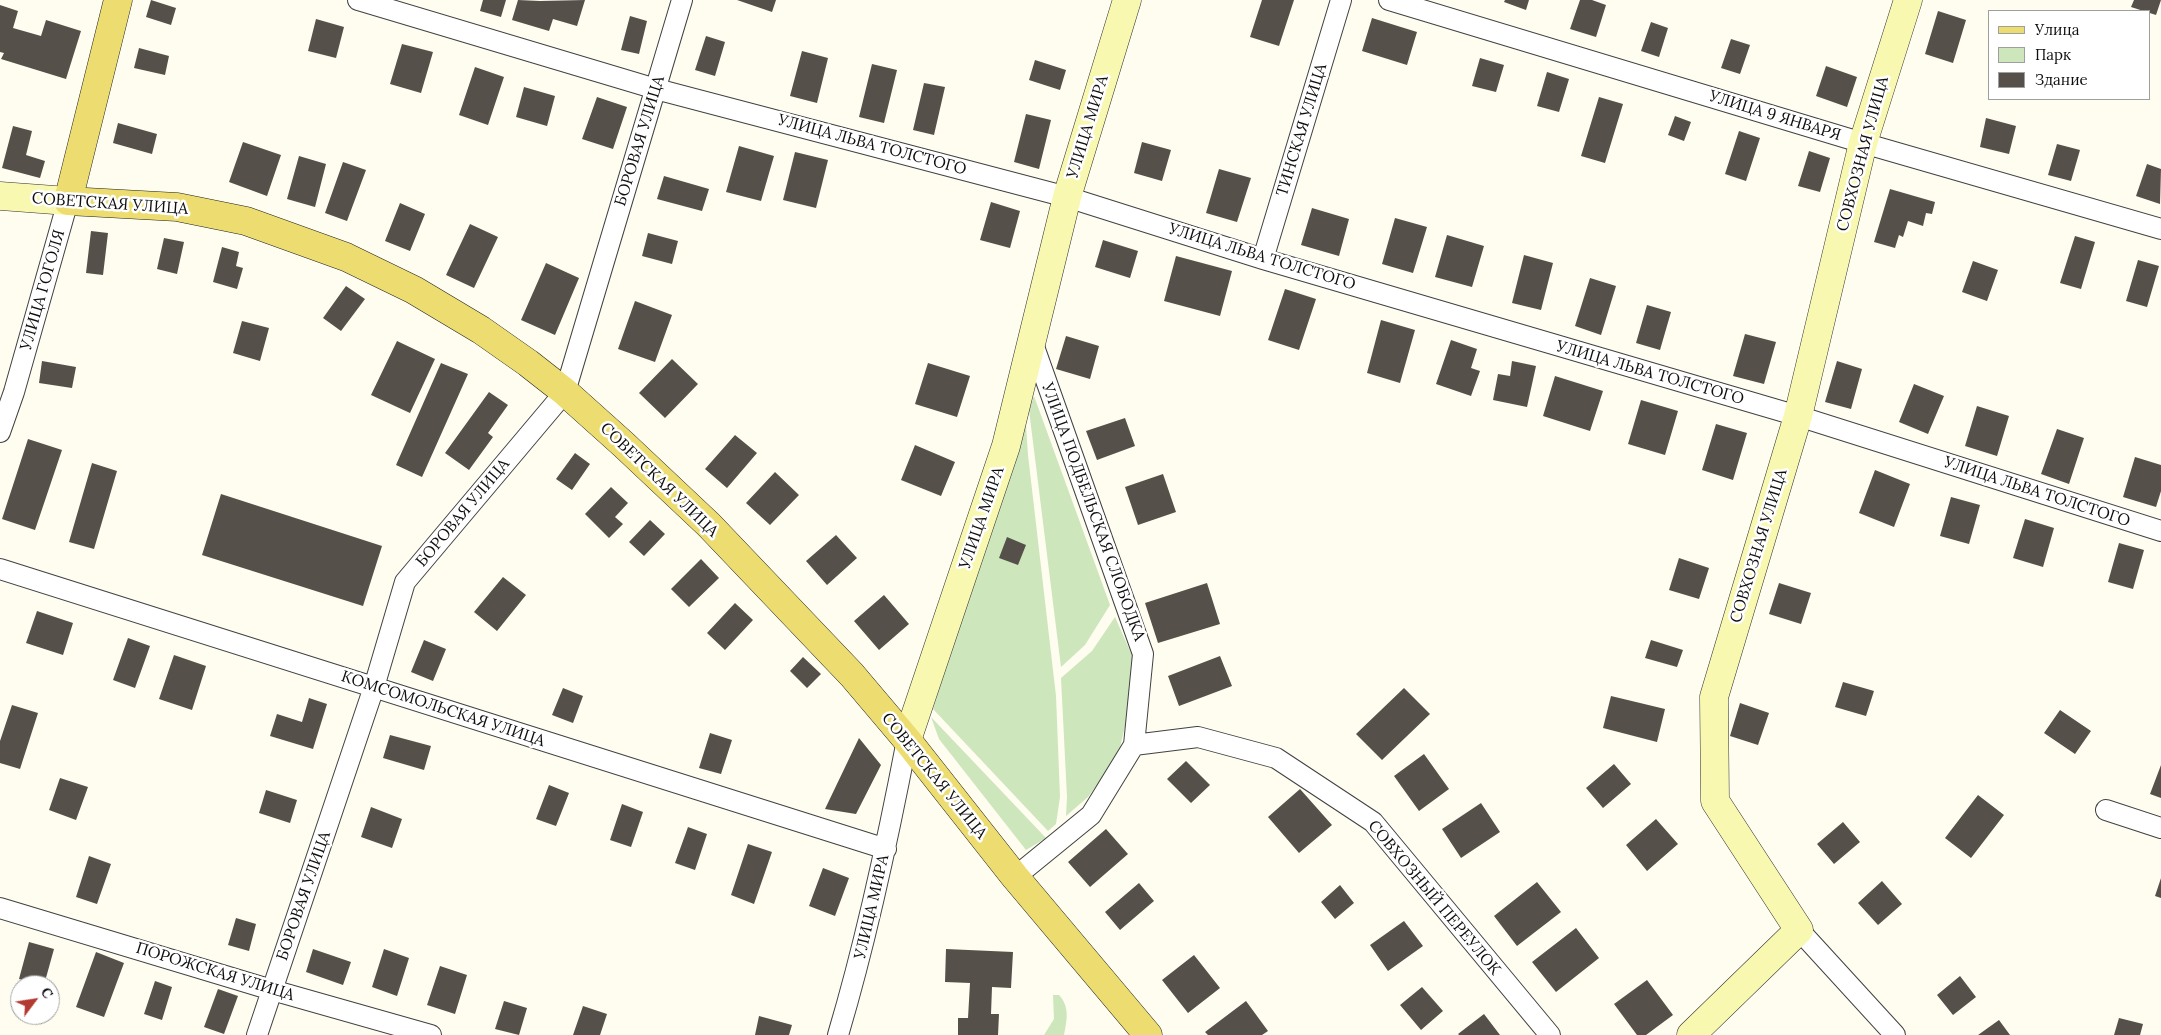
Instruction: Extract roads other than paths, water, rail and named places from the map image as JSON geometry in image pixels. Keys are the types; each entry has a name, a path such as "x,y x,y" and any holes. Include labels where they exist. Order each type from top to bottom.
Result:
{"main road":[{"name":"УЛИЦА ГОГОЛЯ","path":"68,201 118,0"},
{"name":"УЛИЦА МИРА","path":"907,740 1006,446 1067,197 1127,0"},
{"name":"СОВХОЗНАЯ УЛИЦА","path":"1799,930 1715,801 1714,697 1798,416 1863,143 1908,0"},
{"name":"СОВЕТСКАЯ УЛИЦА","path":"0,196 177,207 246,221 346,257 414,290 481,330 528,363 565,392 624,444 709,526 852,675 907,740 1015,877 1148,1035"},
{"path":"1691,1035 1799,930"}],"street":[{"name":"УЛИЦА ЛЬВА ТОЛСТОГО","path":"358,0 656,89 1067,197 1263,259 1798,416 2161,531"},
{"name":"БОРОВАЯ УЛИЦА","path":"258,1035 374,688 405,582 565,392 682,0"},
{"name":"ТИНСКАЯ УЛИЦА","path":"1263,259 1342,0"},
{"name":"УЛИЦА 9 ЯНВАРЯ","path":"1389,0 1863,143 2161,229"},
{"name":"УЛИЦА ГОГОЛЯ","path":"0,432 14,392 68,201"},
{"name":"УЛИЦА ПОДБЕЛЬСКАЯ СЛОБОДКА","path":"1032,341 1143,654 1134,745"},
{"name":"КОМСОМОЛЬСКАЯ УЛИЦА","path":"0,570 886,849"},
{"name":"СОВХОЗНЫЙ ПЕРЕУЛОК","path":"1134,745 1198,737 1276,758 1373,822 1550,1035"},
{"name":"УЛИЦА МИРА","path":"838,1035 860,957 886,849 907,740"},
{"path":"1015,877 1091,815 1134,745"},
{"path":"2106,810 2161,828"},
{"name":"ПОРОЖСКАЯ УЛИЦА","path":"0,908 272,990 431,1035"},
{"path":"1799,930 1895,1035"}]}
